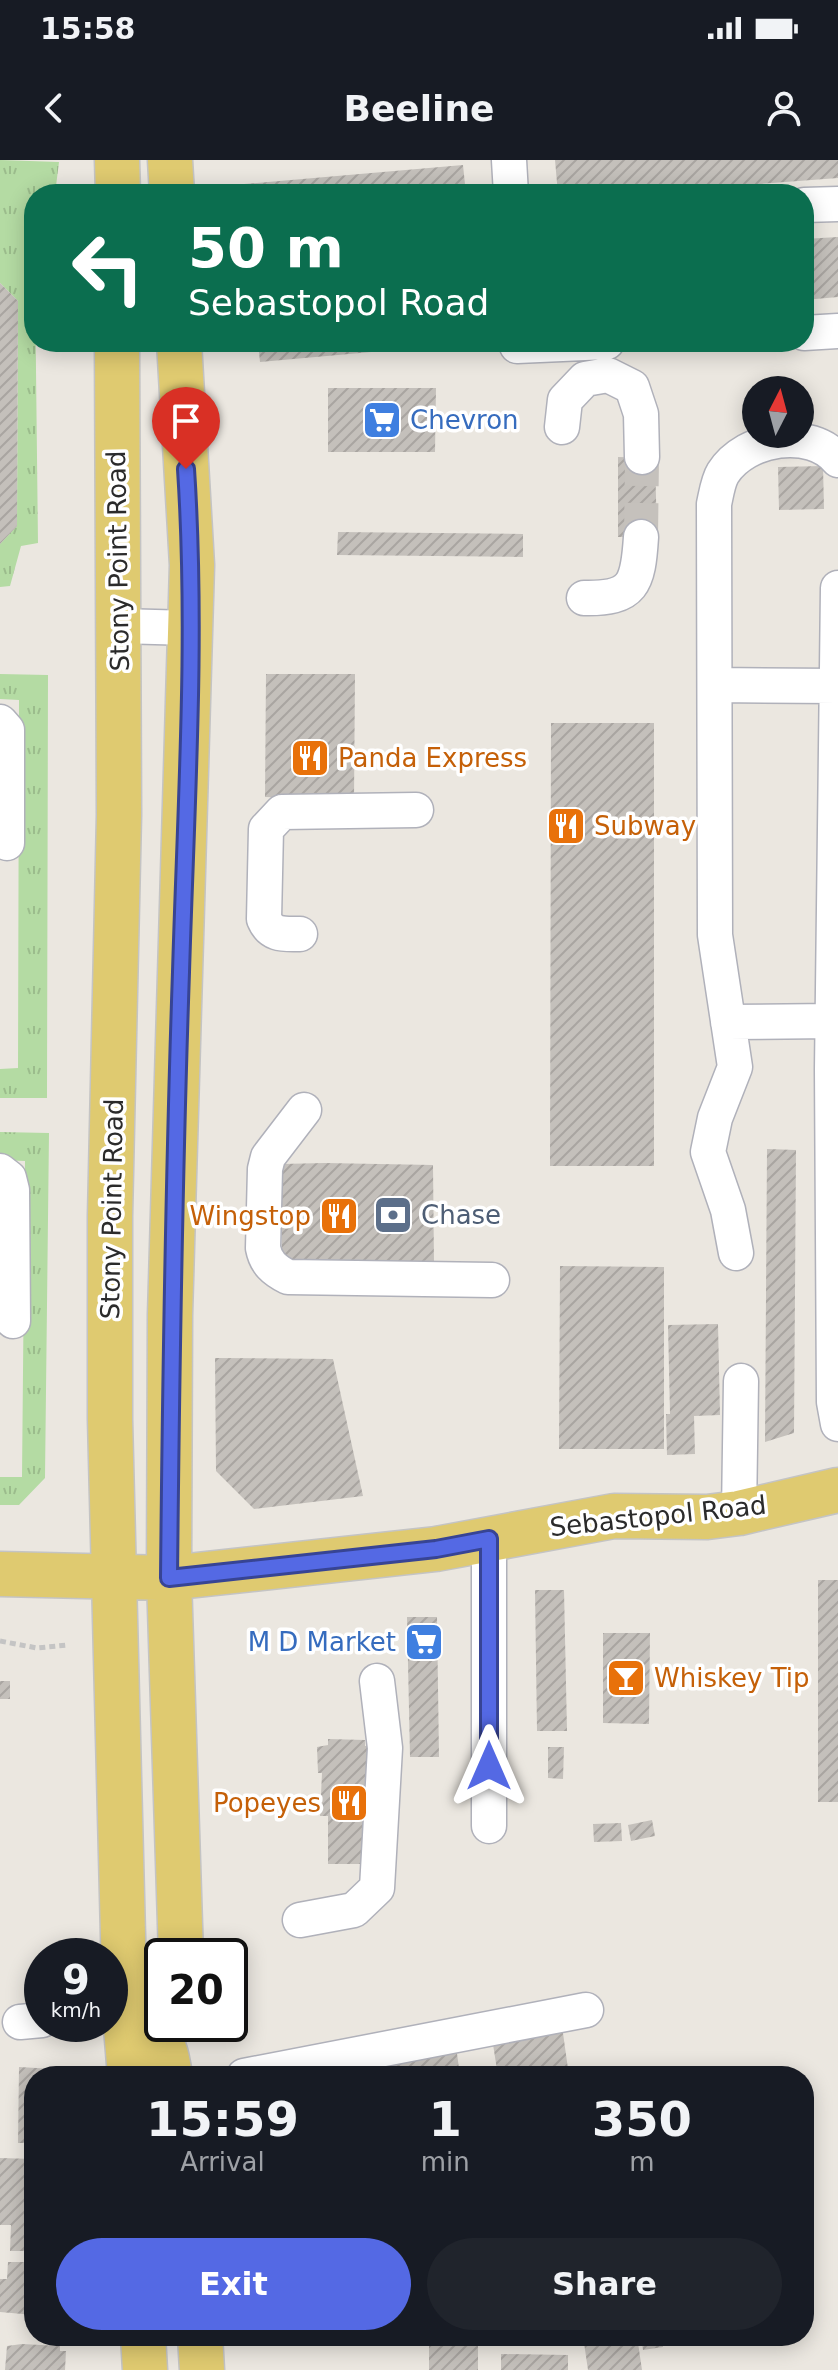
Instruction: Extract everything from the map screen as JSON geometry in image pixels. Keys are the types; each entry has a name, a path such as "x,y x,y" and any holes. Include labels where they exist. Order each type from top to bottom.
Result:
{"main road":[{"path":"117,160 118,184"},
{"path":"170,160 171,184"},
{"name":"Stony Point Road","path":"117,352 119,815 110,1216 117,1938"},
{"path":"180,352 192,565 171,1256 169,1578 180,1938"},
{"name":"Sebastopol Road","path":"0,1574 169,1578 436,1549 614,1516 707,1517 739,1513 838,1490"},
{"path":"128,2017 145,2021 166,2046 169,2066"},
{"name":"Stony Point Road","path":"123,2042 128,2066"},
{"path":"184,2042 185,2066"},
{"path":"144,2346 145,2370"},
{"path":"201,2346 202,2370"}],"lane":[{"path":"509,160 510,184"},
{"path":"814,205 838,204"},
{"path":"814,332 838,331"},
{"path":"562,427 565,400 585,379 608,375 632,387 641,414 642,457"},
{"path":"736,1253 728,1210 708,1152 715,1118 735,1067 715,935 714,504 723,473 750,449 789,438 828,448 838,460"},
{"path":"584,598 612,599 623,595 636,575 641,537"},
{"path":"838,588 833,1021 834,1389 838,1424"},
{"path":"119,626 191,628"},
{"path":"715,685 837,686"},
{"path":"0,722 7,730 7,843"},
{"path":"300,934 277,934 268,929 264,919 266,829 271,820 282,812 416,810"},
{"path":"728,1022 833,1021"},
{"path":"304,1110 268,1157 265,1169 263,1248 265,1258 275,1270 288,1277 492,1280"},
{"path":"0,1171 9,1178 12,1190 13,1321"},
{"path":"739,1513 741,1381"},
{"path":"489,1539 489,1826"},
{"path":"300,1920 354,1910 377,1888 385,1748 377,1681"},
{"path":"296,2066 586,2010"}],"path":[{"path":"0,1641 37,1648 67,1645"}],"green space":[{"path":"0,160 59,162 56,184 24,184 24,352 36,352 38,543 21,546 10,586 0,587 0,544 17,526 18,301 0,283"},
{"path":"0,674 48,675 47,1098 0,1098 0,1069 18,1068 19,700 0,699"},
{"path":"0,1132 49,1133 45,1478 19,1505 0,1505 0,1477 22,1477 25,1161 0,1160"}],"building":[{"path":"555,160 838,160 838,178 760,184 557,184"},
{"path":"463,165 465,184 244,184"},
{"path":"838,237 838,297 814,299 814,238"},
{"path":"0,283 18,301 17,526 0,544"},
{"path":"259,352 371,352 260,362"},
{"name":"Chevron","path":"328,388 436,388 435,452 328,452"},
{"path":"618,457 655,458 657,537 618,537"},
{"path":"823,466 824,509 779,510 778,467"},
{"path":"338,532 523,534 523,557 337,555"},
{"name":"Panda Express","path":"266,674 355,674 354,800 265,797"},
{"path":"551,723 654,723 654,1166 550,1166"},
{"path":"767,1149 796,1150 794,1433 765,1442"},
{"path":"281,1164 433,1165 434,1265 282,1266"},
{"path":"560,1266 664,1267 664,1449 559,1449"},
{"path":"718,1324 720,1415 694,1416 695,1454 667,1455 666,1414 670,1414 668,1325"},
{"path":"215,1358 333,1359 363,1496 254,1509 216,1471"},
{"path":"818,1580 838,1580 838,1802 818,1802"},
{"path":"535,1590 564,1590 567,1731 537,1731"},
{"path":"407,1617 437,1617 439,1757 410,1757"},
{"name":"Whiskey Tip","path":"603,1633 650,1633 649,1724 603,1723"},
{"path":"0,1681 10,1681 10,1699 0,1699"},
{"name":"Popeyes","path":"328,1739 365,1740 365,1746 370,1746 372,1864 328,1864 328,1816 320,1816 322,1773 318,1773 317,1747 328,1745"},
{"path":"548,1747 564,1747 563,1779 548,1778"},
{"path":"652,1820 655,1836 631,1841 628,1825"},
{"path":"621,1823 622,1841 594,1842 593,1824"},
{"path":"562,2026 568,2066 496,2066 492,2038"},
{"path":"456,2046 459,2066 389,2066 388,2057"},
{"path":"19,2067 24,2067 24,2143 18,2143"},
{"path":"0,2158 24,2159 24,2251 10,2251 11,2225 0,2225"},
{"path":"8,2262 24,2262 24,2314 0,2312 0,2279 7,2279"},
{"path":"7,2346 60,2346 60,2351 66,2351 65,2370 5,2370"},
{"path":"429,2346 478,2346 478,2370 429,2370"},
{"path":"584,2346 638,2346 642,2370 588,2370"},
{"path":"642,2346 663,2346 663,2347 643,2350"},
{"path":"501,2354 568,2355 568,2370 501,2370"}],"tunnel":[{"path":"641,537 642,457"}],"place":[{"name":"Chevron","path":"382,420"},
{"name":"Panda Express","path":"310,758"},
{"name":"Subway","path":"566,826"},
{"name":"Chase","path":"393,1215"},
{"name":"Wingstop","path":"339,1216"},
{"name":"M D Market","path":"424,1642"},
{"name":"Whiskey Tip","path":"626,1678"},
{"name":"Popeyes","path":"349,1803"}],"route":[{"path":"186,469 192,565 191,679 171,1256 169,1578 436,1549 489,1539 489,1766"}]}
